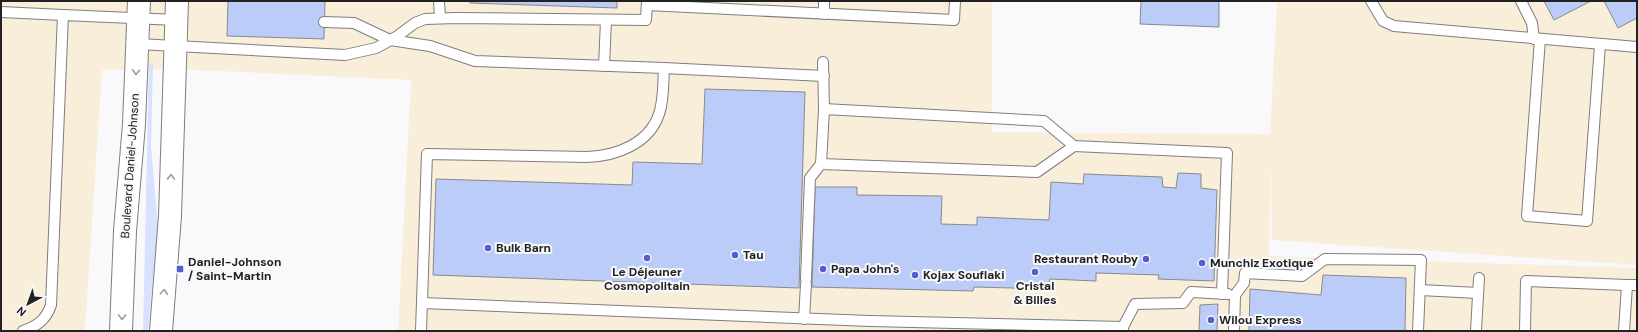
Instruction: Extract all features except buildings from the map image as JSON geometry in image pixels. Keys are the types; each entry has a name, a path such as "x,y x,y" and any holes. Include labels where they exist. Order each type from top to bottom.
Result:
{"street":[{"name":"Boulevard Daniel-Johnson","path":"121,331 125,230 139,10"},
{"path":"161,331 170,216 177,11"}],"lane":[{"path":"439,1 440,18"},
{"path":"824,1 824,14"},
{"path":"138,44 344,55 376,48 415,23 425,19 646,20 647,3 954,20 955,1"},
{"path":"1371,1 1383,21 1394,26 1637,47"},
{"path":"1521,1 1532,23 1537,39 1527,216 1588,221 1600,45"},
{"path":"1,12 63,15 139,10 177,11"},
{"path":"23,331 40,323 49,313 51,305 63,15"},
{"path":"604,66 606,20"},
{"path":"324,22 354,23 390,40 430,46 475,61 824,76"},
{"path":"804,318 810,178 821,164 824,109 823,62"},
{"path":"421,331 427,154 587,157 611,155 642,138 656,122 661,105 664,68"},
{"path":"824,109 1044,121 1074,146 1227,153 1222,294"},
{"path":"821,164 1038,172 1074,146"},
{"path":"1234,331 1235,294 1244,283 1244,273 1302,276 1325,259 1421,260 1418,331"},
{"path":"1476,331 1478,278"},
{"path":"1525,331 1526,281 1632,285 1624,331"},
{"path":"1420,290 1478,293"},
{"path":"422,303 804,318 870,326 1123,329 1135,304 1183,303 1192,292 1235,294"}],"shaded area":[{"path":"1,1 992,1 992,132 1270,134 1277,1 1637,1 1637,265 1272,240 1271,161 1269,256 1637,268 1637,331 398,331 411,80 173,69 102,70 85,331 1,331"},
{"path":"149,63 153,64 151,147 158,227 148,331 143,331"}],"place":[{"name":"Bulk Barn","path":"488,248"},
{"name":"Tau","path":"735,255"},
{"name":"Le Déjeuner Cosmopolitain","path":"647,258"},
{"name":"Restaurant Rouby","path":"1146,259"},
{"name":"Munchiz Exotique","path":"1202,263"},
{"name":"Daniel-Johnson / Saint-Martin","path":"180,269"},
{"name":"Papa John's","path":"823,269"},
{"name":"Cristal & Billes","path":"1035,272"},
{"name":"Kojax Souflaki","path":"915,275"},
{"name":"Wilou Express","path":"1211,320"}]}
